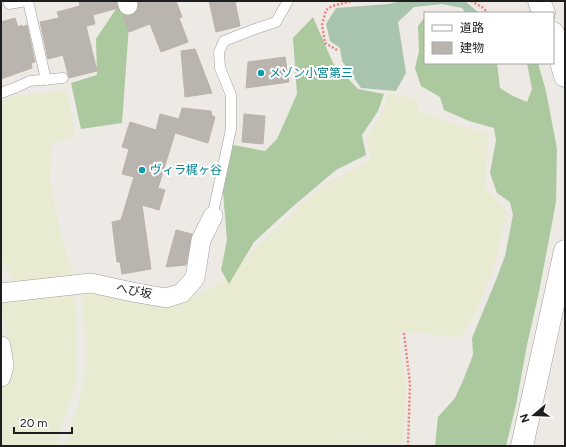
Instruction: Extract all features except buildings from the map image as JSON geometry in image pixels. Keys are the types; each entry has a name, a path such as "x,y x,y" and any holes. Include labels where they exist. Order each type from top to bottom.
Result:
{"street":[{"path":"540,1 544,12"},
{"path":"554,37 565,76"},
{"name":"へび坂","path":"1,292 91,282 132,292 166,298 182,293 195,278 201,240 213,216"},
{"path":"522,446 565,250"},
{"path":"1,346 4,366 1,377"}],"lane":[{"path":"9,4 27,1 46,80"},
{"path":"201,240 214,208 231,129 231,95 220,68 219,52 224,41 276,22 288,1"},
{"path":"1,93 30,81 62,78"}],"path":[{"path":"337,50 325,43 322,25 326,10 332,6 352,1"},
{"path":"471,1 482,7 487,12"},
{"path":"404,333 410,384 408,446"}],"green space":[{"path":"118,1 158,1 129,25 122,123 81,129 71,83 97,75 96,39 118,6"},
{"path":"403,1 465,1 478,12 465,12 462,8 442,4 414,7 398,22 406,73 396,91 361,88 342,61 340,48 330,41 326,24 336,8 388,4"},
{"path":"313,17 333,63 358,89 384,94 378,111 362,135 366,155 336,170 254,242 229,284 221,270 227,240 223,192 233,145 265,151 277,139 297,94 293,38"},
{"path":"424,18 424,64 497,64 500,88 527,102 532,89 527,64 538,64 546,91 557,149 556,202 516,405 506,446 435,446 438,417 455,398 473,355 472,338 505,256 513,215 510,202 497,193 490,173 496,140 494,128 469,121 444,110 440,97 421,86 415,68 419,51 418,26"},
{"path":"67,91 75,136 52,144 50,180 59,227 73,276 14,283 4,262 1,262 1,100 19,94 24,95"},
{"path":"387,93 417,99 418,111 451,123 489,133 485,175 486,189 507,211 494,268 474,316 462,337 398,331 406,386 403,443 331,446 65,446 83,388 85,369 85,337 82,285 167,304 193,297 219,284 302,204 326,184 371,160 366,138 383,112"},
{"path":"75,288 77,377 75,388 56,446 1,446 1,390 6,379 8,362 7,332 1,310 2,300"}],"place":[{"name":"メゾン小宮第三","path":"261,73"},
{"name":"ヴィラ梶ヶ谷","path":"142,170"}]}
